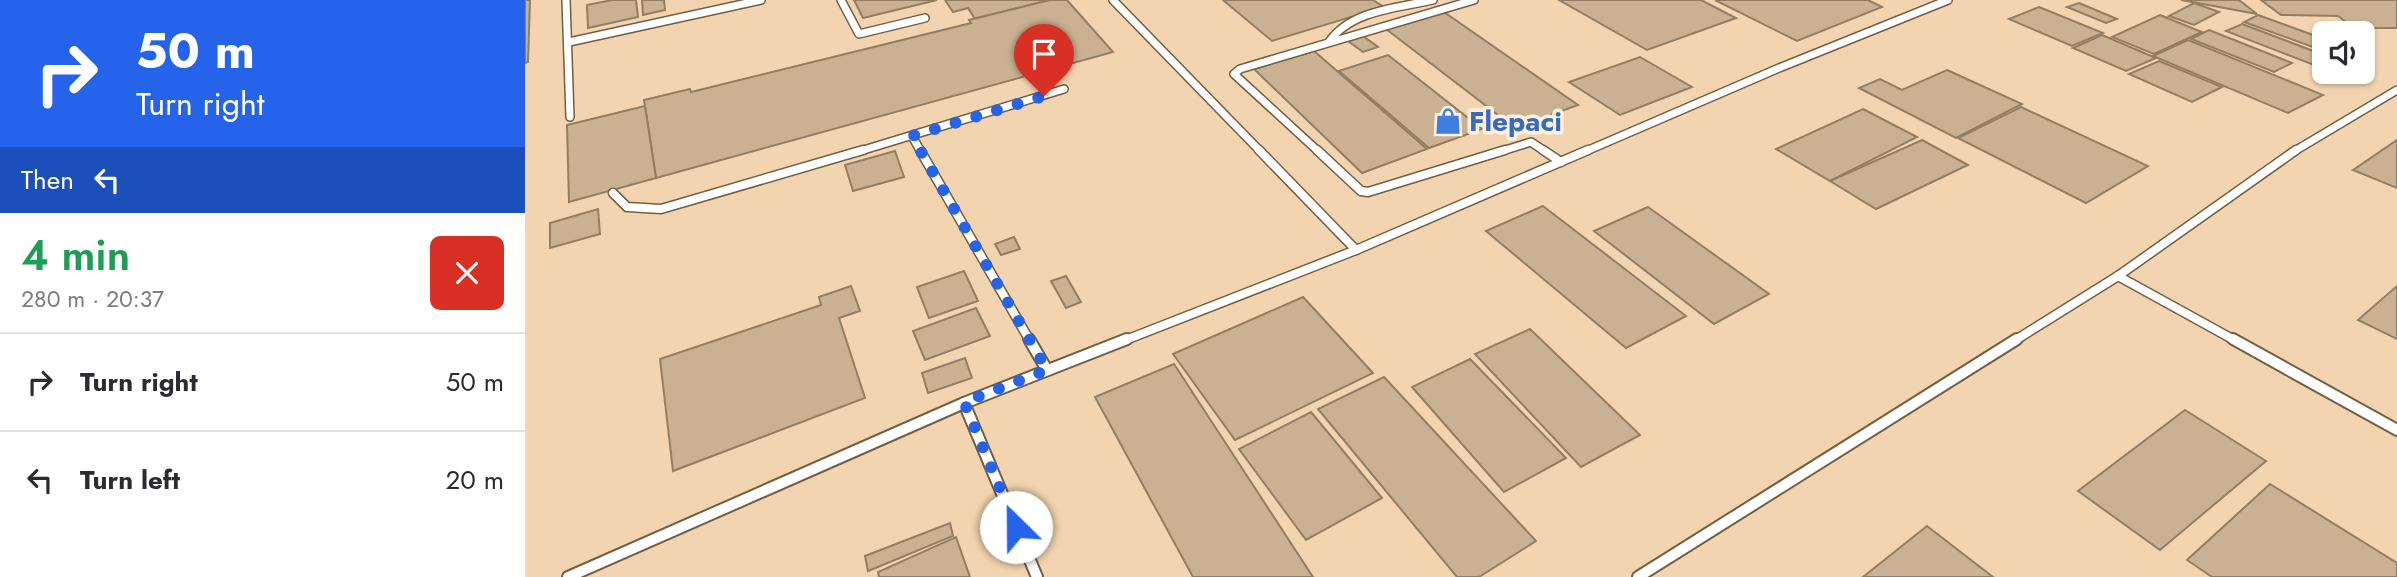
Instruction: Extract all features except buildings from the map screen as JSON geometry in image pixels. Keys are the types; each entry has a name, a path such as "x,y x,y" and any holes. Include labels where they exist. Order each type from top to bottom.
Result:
{"lane":[{"path":"566,0 570,117"},
{"path":"569,42 761,0"},
{"path":"841,0 859,34 925,18"},
{"path":"1113,0 1356,250"},
{"path":"1329,42 1337,29 1351,22 1433,0"},
{"path":"1474,0 1240,69 1234,74 1361,191 1368,192 1531,142 1561,162"},
{"path":"568,577 964,402 1356,250 1948,0"},
{"path":"613,193 624,207 639,210 661,209 1064,89"},
{"path":"1639,577 2119,276 2306,143 2397,90"},
{"path":"912,136 1047,370"},
{"path":"2119,276 2397,430"},
{"path":"964,402 1037,577"}],"shaded area":[{"path":"525,0 2397,0 2397,577 525,577"}],"place":[{"name":"Flepaci","path":"1448,121"}],"route":[{"path":"1016,527 964,402 1047,370 912,136 1044,96"}]}
